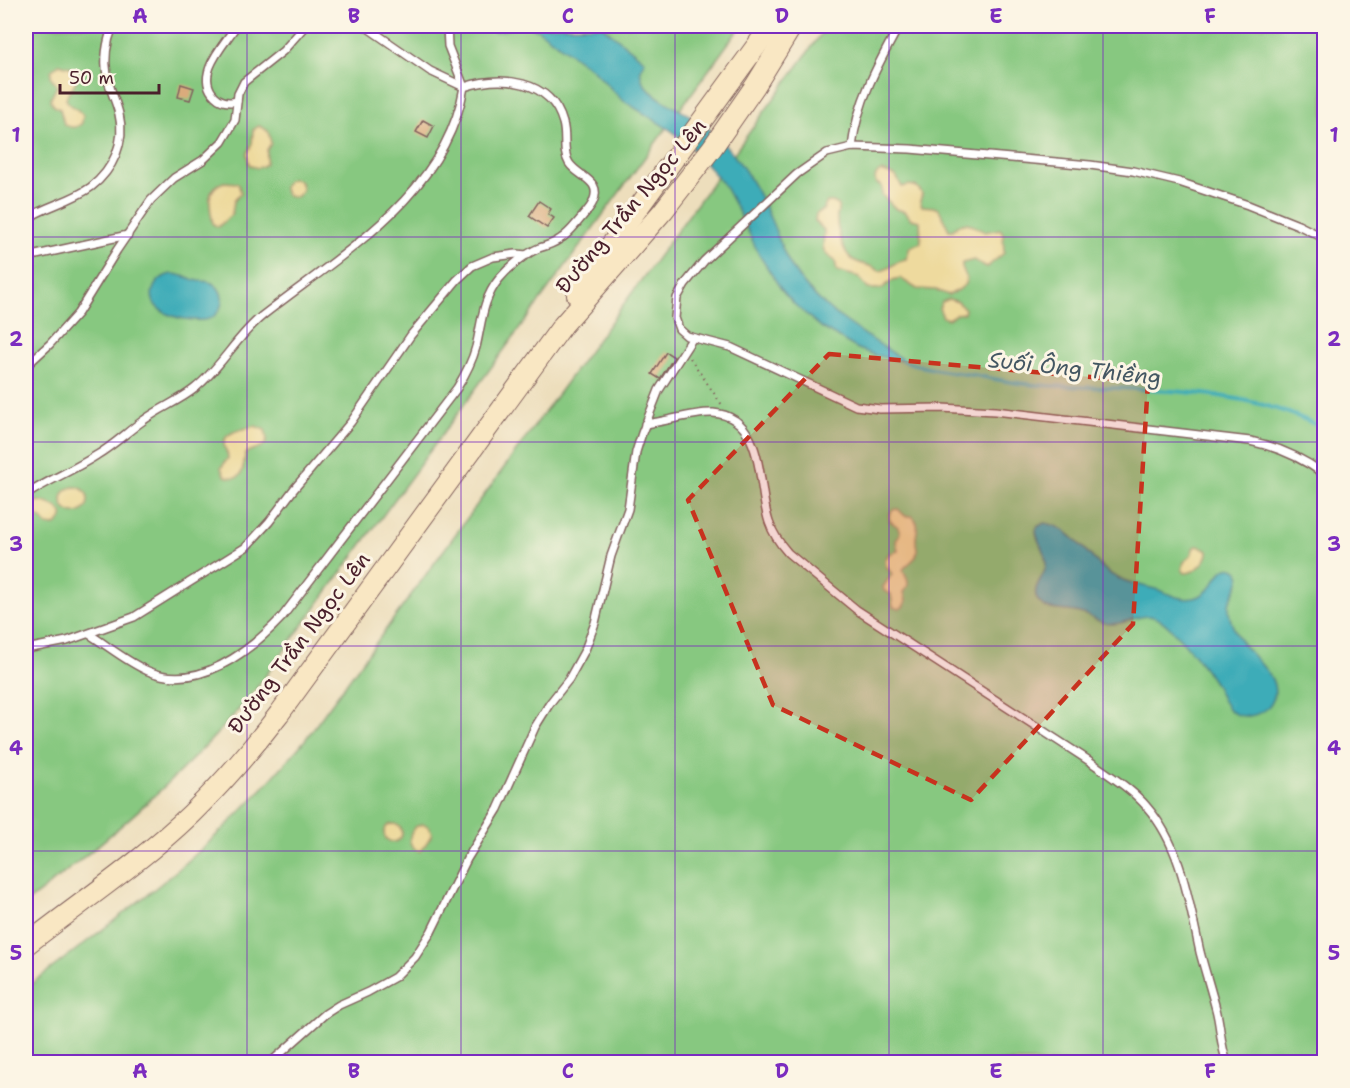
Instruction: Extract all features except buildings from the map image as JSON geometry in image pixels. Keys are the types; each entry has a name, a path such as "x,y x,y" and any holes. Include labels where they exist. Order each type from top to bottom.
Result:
{"street":[{"name":"Đường Trần Ngọc Lên","path":"563,325 592,271 771,26"},
{"name":"Đường Trần Ngọc Lên","path":"26,945 133,863 190,815 248,752 279,714 563,325 657,218 702,162 755,86 792,26"}],"lane":[{"path":"26,219 89,189 105,173 117,153 121,123 108,84 106,67 107,45 113,26"},
{"path":"236,26 216,55 208,78 210,90 218,99 227,102 237,101"},
{"path":"26,366 50,345 78,313 151,200 174,178 203,160 222,142 235,120 240,87 244,82 283,51 305,26"},
{"path":"89,634 142,668 158,675 178,677 210,670 239,654 262,637 282,617 457,388 471,361 487,298 507,271 527,255 559,240 572,230 593,203 595,191 593,185 590,179 570,164 566,153 565,129 560,114 543,93 526,85 501,80 464,87 423,67 365,26"},
{"path":"26,495 92,458 143,420 192,391 216,369 235,343 258,320 386,218 413,190 442,150 458,115 464,87 448,46 447,26"},
{"path":"852,147 861,102 899,26"},
{"path":"1324,238 1298,225 1236,201 1179,182 1133,171 910,149 852,147 837,149 818,158 770,200 697,269 677,298 674,313 676,324 692,339 730,347 846,402 862,407 995,411 1250,441 1283,450 1324,474"},
{"path":"27,256 128,235"},
{"path":"26,244 26,280"},
{"path":"26,649 51,645 116,625 152,608 246,547 351,422 411,335 457,280 472,266 493,256 527,255"},
{"path":"271,1062 332,1009 395,977 415,957 431,932 467,859 505,797 535,727 569,679 585,650 595,622 611,556 628,509 636,452 645,424 658,390 692,339"},
{"path":"645,424 709,413 726,416 738,423 753,444 769,522 780,544 788,553 857,610 1091,762 1137,797 1155,817 1175,857 1191,903 1204,969 1217,1013 1221,1043 1227,1062"}],"path":[{"path":"685,351 715,392 726,416"}],"highlighted area":[{"path":"829,354 1148,382 1133,624 971,800 773,705 688,500"}],"green space":[{"path":"26,26 741,26 253,693 201,751 145,804 87,855 26,903"},
{"path":"827,26 1324,26 1324,1062 26,1062 26,988 148,894 204,847 249,803 305,740"}],"sand":[{"path":"59,64 70,67 76,77 75,84 66,99 83,116 82,123 75,127 64,124 60,109 50,100 57,86 51,77 51,71"},
{"path":"259,126 268,131 271,143 267,150 266,163 258,168 249,164 247,154 252,144 253,130"},
{"path":"881,171 896,176 902,187 916,187 922,194 920,201 922,206 939,209 949,230 968,223 985,232 1000,229 1003,233 1004,253 987,267 974,260 962,263 966,284 948,295 936,290 917,289 900,278 881,289 868,289 859,277 837,271 835,261 827,255 823,248 824,230 815,221 816,214 823,210 827,202 838,205 837,225 841,241 849,257 856,262 879,271 883,270 906,259 910,247 921,243 920,221 911,219 906,212 896,209 882,195 882,186 876,183 875,179"},
{"path":"293,179 299,182 302,188 299,194 293,197 287,194 284,188 287,182"},
{"path":"224,182 238,183 241,193 234,201 232,214 218,227 213,224 210,199 213,189"},
{"path":"949,299 958,302 965,309 964,313 956,314 948,319 943,317 939,308 942,302"},
{"path":"255,426 265,430 267,441 262,446 246,453 240,475 232,478 225,476 221,468 228,458 224,446 227,436"},
{"path":"75,487 84,491 88,500 84,509 75,513 66,509 62,500 66,491"},
{"path":"37,501 59,509 62,513 60,521 54,526 47,525 41,518 29,512 29,506"},
{"path":"898,509 905,516 912,516 917,522 917,552 915,558 903,570 908,583 904,592 906,601 899,609 893,607 891,594 884,591 883,587 892,574 885,560 889,554 898,551 896,541 900,533 898,527 890,521 889,515 892,510"},
{"path":"1198,546 1208,550 1208,554 1197,568 1185,573 1182,569 1184,562 1190,557 1194,547"},
{"path":"393,824 399,827 402,833 399,839 393,842 387,839 384,833 387,827"},
{"path":"422,824 428,826 432,833 422,850 419,851 412,847 410,837 415,827"}],"water":[{"path":"484,26 523,26 494,32"},
{"path":"523,26 602,26 645,61 641,71 642,80 649,89 706,127 740,163 762,200 791,266 814,295 843,320 906,362 874,355 856,348 822,328 794,304 781,289 759,255 725,187 701,157 672,131 622,100 593,70 537,29"},
{"path":"172,274 209,282 218,287 222,299 215,315 210,319 188,319 166,313 156,306 152,295 156,284 165,276"},
{"path":"1044,523 1063,530 1112,575 1178,597 1193,598 1202,595 1223,570 1228,568 1239,572 1240,580 1229,605 1230,618 1240,641 1271,677 1274,696 1269,707 1250,716 1231,711 1225,705 1215,684 1199,661 1175,633 1160,620 1146,616 1109,624 1083,614 1055,610 1041,604 1037,599 1036,590 1046,561 1036,531 1037,527"}],"waterway":[{"name":"Suối Ông Thiềng","path":"902,360 937,370 1021,384 1147,389 1222,396 1292,414 1324,429"}]}
